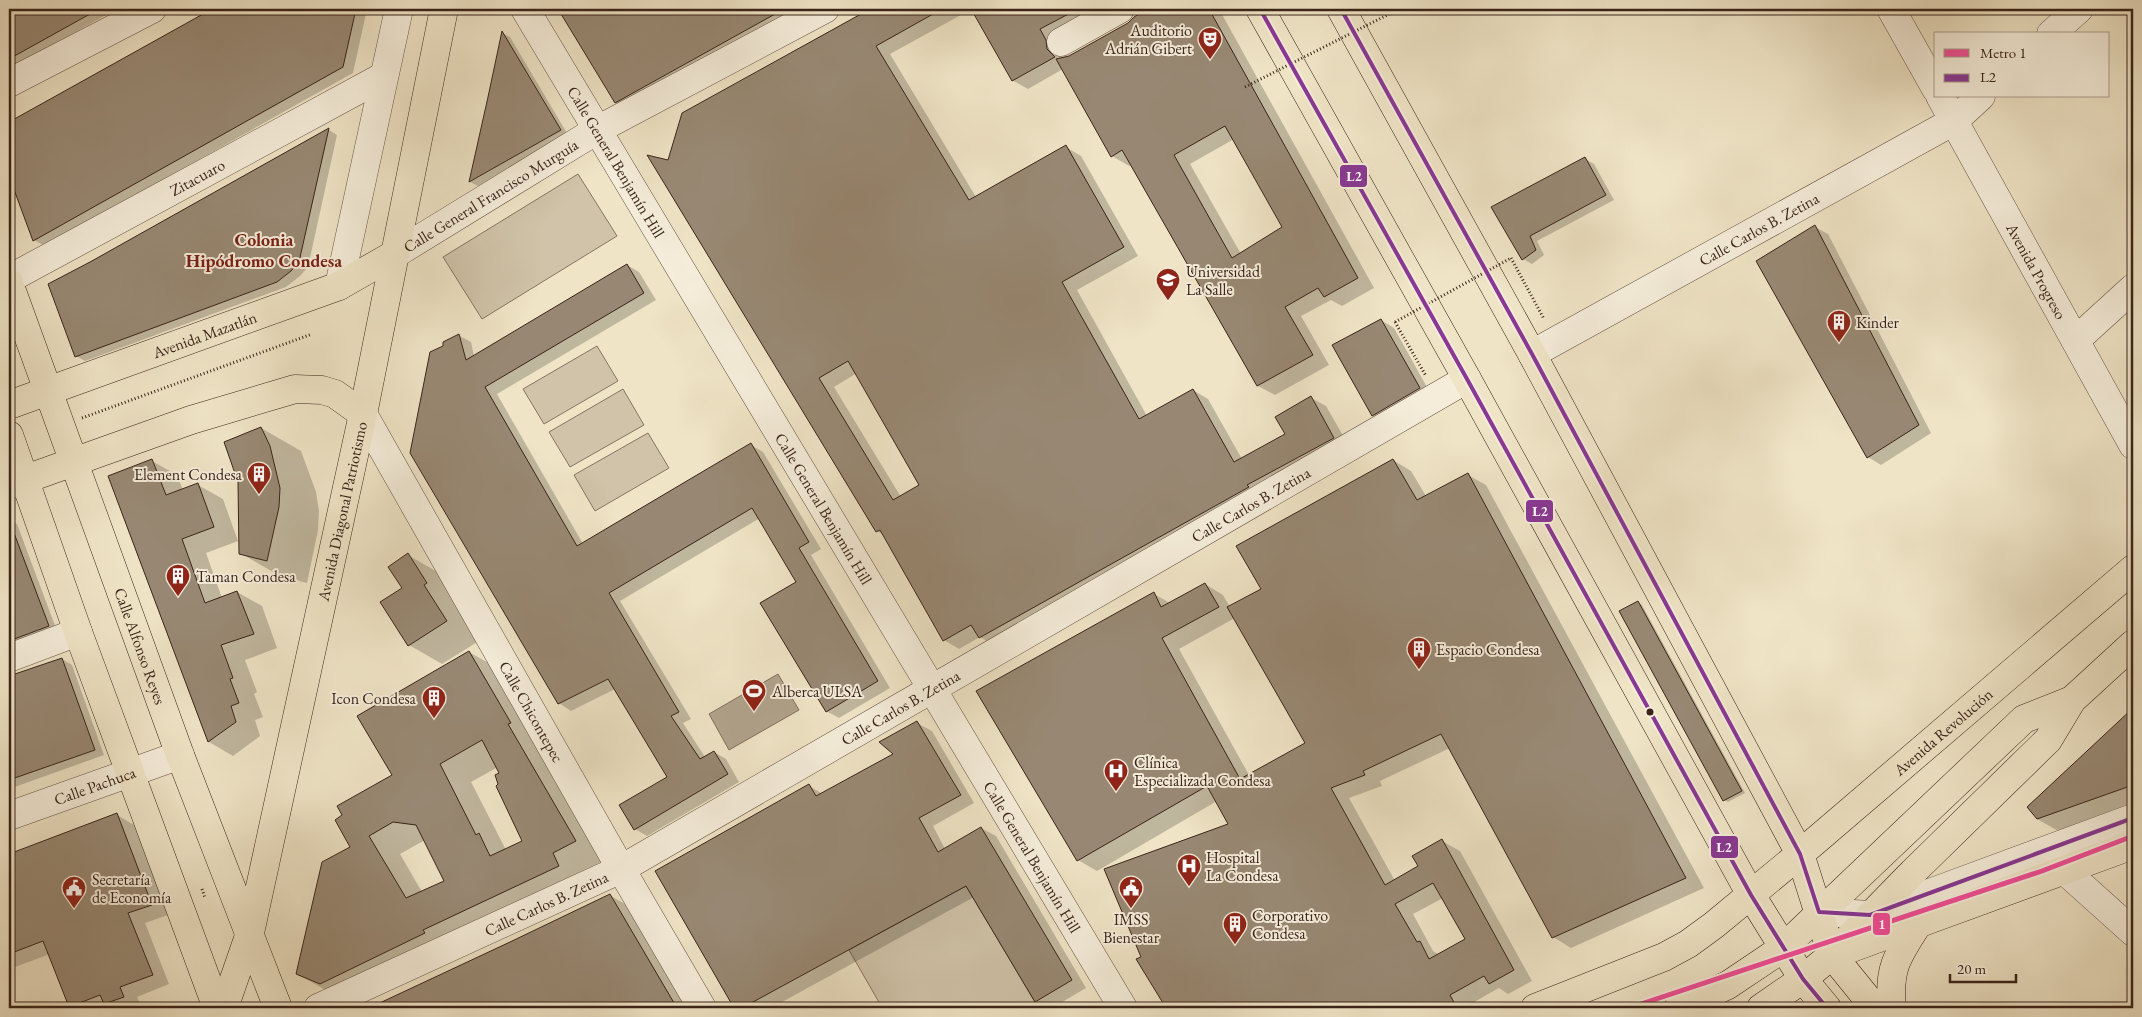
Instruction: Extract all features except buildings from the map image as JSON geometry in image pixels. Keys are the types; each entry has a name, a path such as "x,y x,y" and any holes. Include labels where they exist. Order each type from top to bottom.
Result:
{"main road":[{"name":"Avenida Diagonal Patriotismo","path":"224,1008 250,933 363,414 444,9"},
{"path":"1260,9 1467,379 1751,895 1783,948 1827,1008"},
{"path":"1341,9 1532,354 1800,854 1832,955 1875,1008"},
{"name":"Avenida Mazatlán","path":"9,405 339,286 395,254"},
{"name":"Calle Alfonso Reyes","path":"9,283 180,755 278,1008"},
{"path":"17,482 191,420 295,389 322,390 335,394 363,414"},
{"path":"9,435 17,482 78,632 217,1008"},
{"name":"Avenida Revolución","path":"1535,1008 1672,953 1714,925 1800,854 2133,569"},
{"path":"1761,1008 1804,979 1832,955 1870,915 2048,740 2072,700 2133,644"},
{"path":"1678,1008 1728,985 1783,948 2024,719 2072,700"},
{"path":"1832,955 2133,845"},
{"path":"1892,1008 1890,989 1894,964 1918,924"}],"street":[{"path":"9,83 152,9"},
{"path":"339,286 399,9"},
{"name":"Calle General Benjamín Hill","path":"525,9 1122,1008"},
{"name":"Calle General Francisco Murguía","path":"395,254 597,130 825,9"},
{"path":"1061,42 1120,9"},
{"path":"1891,9 1934,85"},
{"path":"2053,32 2079,9"},
{"name":"Zitacuaro","path":"9,279 384,76"},
{"name":"Avenida Progreso","path":"1941,98 2133,445"},
{"name":"Calle Carlos B. Zetina","path":"1532,354 1954,121 1980,98"},
{"path":"2076,340 2133,288"},
{"name":"Calle Carlos B. Zetina","path":"318,1008 621,869 1467,379"},
{"name":"Calle Chicontepec","path":"363,414 702,1008"},
{"path":"9,658 78,632"},
{"name":"Calle Pachuca","path":"9,816 180,755"},
{"path":"1819,912 1870,915 2133,818"},
{"path":"2064,870 2133,932"}],"path":[{"path":"1245,87 1399,9"},
{"path":"1438,396 1395,322 1511,258 1556,341"},
{"path":"60,426 312,334"}],"shaded area":[{"path":"578,174 617,236 482,319 443,257"},
{"path":"597,346 618,381 544,424 523,389"},
{"path":"623,389 644,425 570,467 549,432"},
{"path":"648,433 669,468 595,511 574,475"},
{"name":"Alberca ULSA","path":"778,674 799,710 729,750 709,714"},
{"path":"966,886 1035,1002 1023,1008 905,1008 903,1006 880,1004 849,950"}],"metro line":[{"name":"1","path":"1629,1008 2042,871 2133,836"}],"transit line":[{"name":"L2","path":"1260,9 1467,379 1751,895 1803,979 1827,1008"},
{"name":"L2","path":"1341,9 1532,354 1800,854 1819,912 1870,915 2133,818"}],"place":[{"name":"Auditorio Adrián Gibert","path":"1210,60"},
{"name":"Universidad La Salle","path":"1168,301"},
{"name":"Kinder","path":"1839,343"},
{"name":"Element Condesa","path":"259,495"},
{"name":"Taman Condesa","path":"178,597"},
{"name":"Espacio Condesa","path":"1419,670"},
{"name":"Alberca ULSA","path":"754,712"},
{"name":"Icon Condesa","path":"434,719"},
{"name":"Clínica Especializada Condesa","path":"1116,792"},
{"name":"Hospital La Condesa","path":"1189,887"},
{"name":"Secretaría de Economía","path":"74,909"},
{"name":"IMSS Bienestar","path":"1131,909"},
{"name":"Corporativo Condesa","path":"1235,945"}],"district":[{"name":"Colonia Hipódromo Condesa","path":"264,249"}]}
